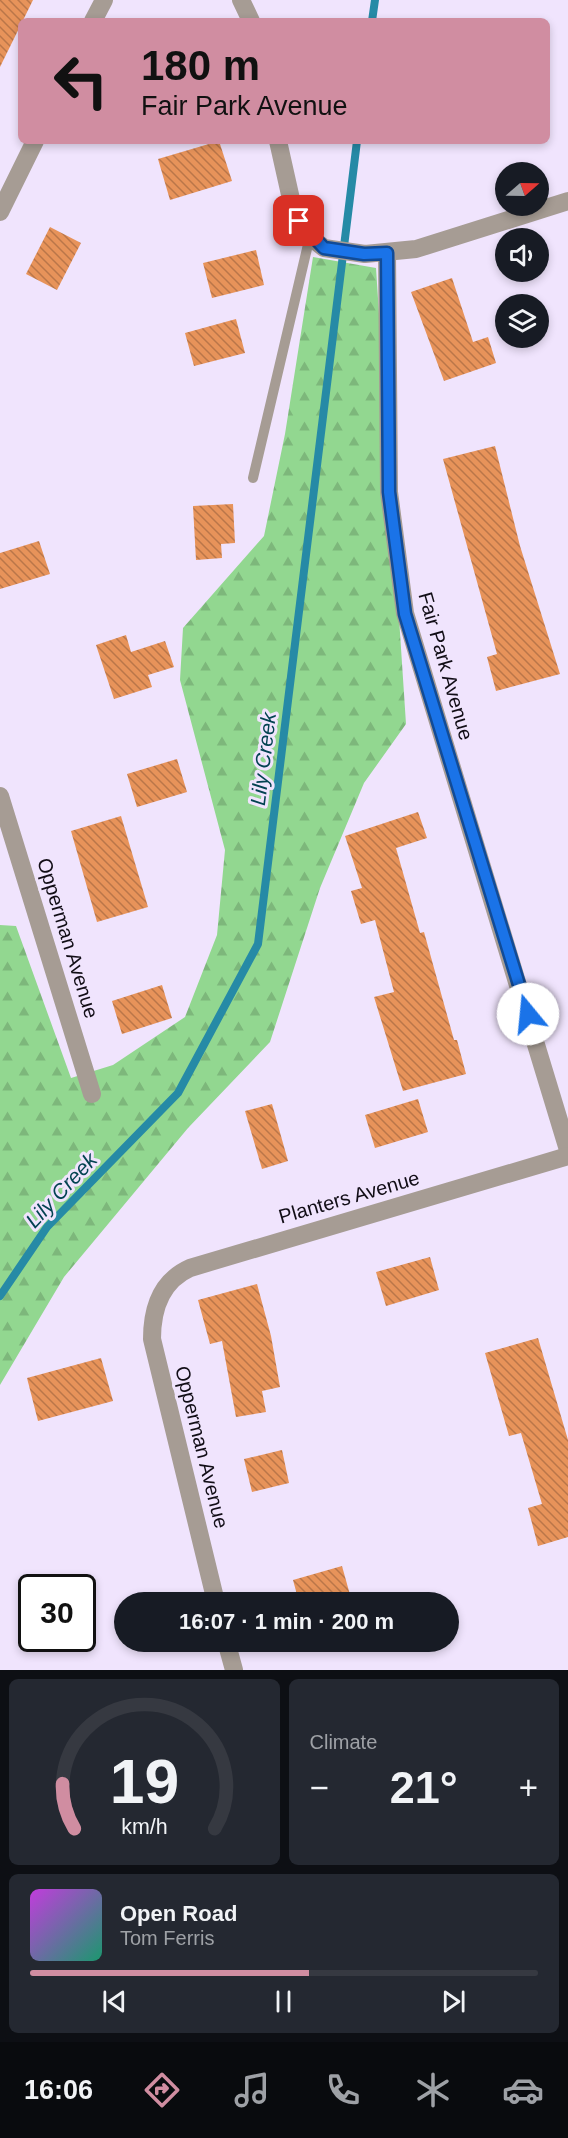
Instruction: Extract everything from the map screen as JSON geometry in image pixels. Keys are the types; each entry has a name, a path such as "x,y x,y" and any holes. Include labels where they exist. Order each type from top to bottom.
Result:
{"street":[{"path":"95,18 104,0"},
{"path":"241,0 250,18"},
{"path":"0,212 34,144"},
{"path":"279,144 293,208 317,242 364,254 416,249 568,201"},
{"name":"Fair Park Avenue","path":"387,253 389,492 405,614 568,1150"},
{"name":"Opperman Avenue","path":"0,796 92,1094"},
{"name":"Planters Avenue","path":"156,1302 168,1284 190,1268 568,1156"},
{"name":"Opperman Avenue","path":"156,1302 152,1319 152,1339 214,1592"},
{"path":"229,1652 234,1670"}],"lane":[{"path":"253,478 317,242"}],"green space":[{"path":"313,257 376,268 406,724 364,783 320,888 270,1042 188,1128 64,1277 0,1385 0,925 16,926 71,1078 113,1065 185,1017 217,935 225,850 180,680 183,628 264,536 285,434"}],"building":[{"path":"0,0 33,0 24,18 18,18 18,30 0,67"},
{"path":"209,144 220,144 232,181 170,200 158,159"},
{"path":"50,227 81,243 57,290 26,274"},
{"path":"256,250 264,285 212,298 203,263"},
{"path":"452,278 473,342 488,337 496,363 444,381 411,292"},
{"path":"236,319 245,353 194,366 185,333"},
{"path":"495,446 520,546 560,674 496,691 487,657 497,654 443,459"},
{"path":"233,504 235,543 221,544 222,558 196,560 193,506"},
{"path":"39,541 50,574 0,589 0,553"},
{"path":"126,635 131,652 165,641 174,667 148,675 152,687 114,699 96,645"},
{"path":"177,759 187,792 137,807 127,774"},
{"path":"418,812 427,838 396,848 420,933 424,932 454,1040 457,1040 466,1074 403,1091 374,997 394,992 375,920 361,924 351,891 362,888 345,836"},
{"path":"121,816 148,907 97,922 71,831"},
{"path":"162,985 172,1018 122,1034 112,1001"},
{"path":"418,1099 428,1132 375,1148 365,1115"},
{"path":"272,1104 288,1161 262,1169 245,1111"},
{"path":"430,1257 439,1290 386,1306 376,1272"},
{"path":"257,1284 271,1336 280,1387 262,1391 266,1412 236,1417 222,1341 210,1344 198,1300"},
{"path":"538,1338 568,1440 568,1537 538,1546 528,1508 542,1504 521,1433 509,1436 485,1353"},
{"path":"101,1358 113,1401 38,1421 27,1378"},
{"path":"282,1450 289,1483 252,1492 244,1459"},
{"path":"342,1566 349,1592 296,1592 293,1580"}],"waterway":[{"name":"Lily Creek","path":"372,18 375,0"},
{"name":"Lily Creek","path":"0,1296 47,1227 178,1093 258,944 357,144"}],"route":[{"path":"299,221 314,240 324,248 364,254 387,253 389,492 395,552 405,614 528,1014"}]}
